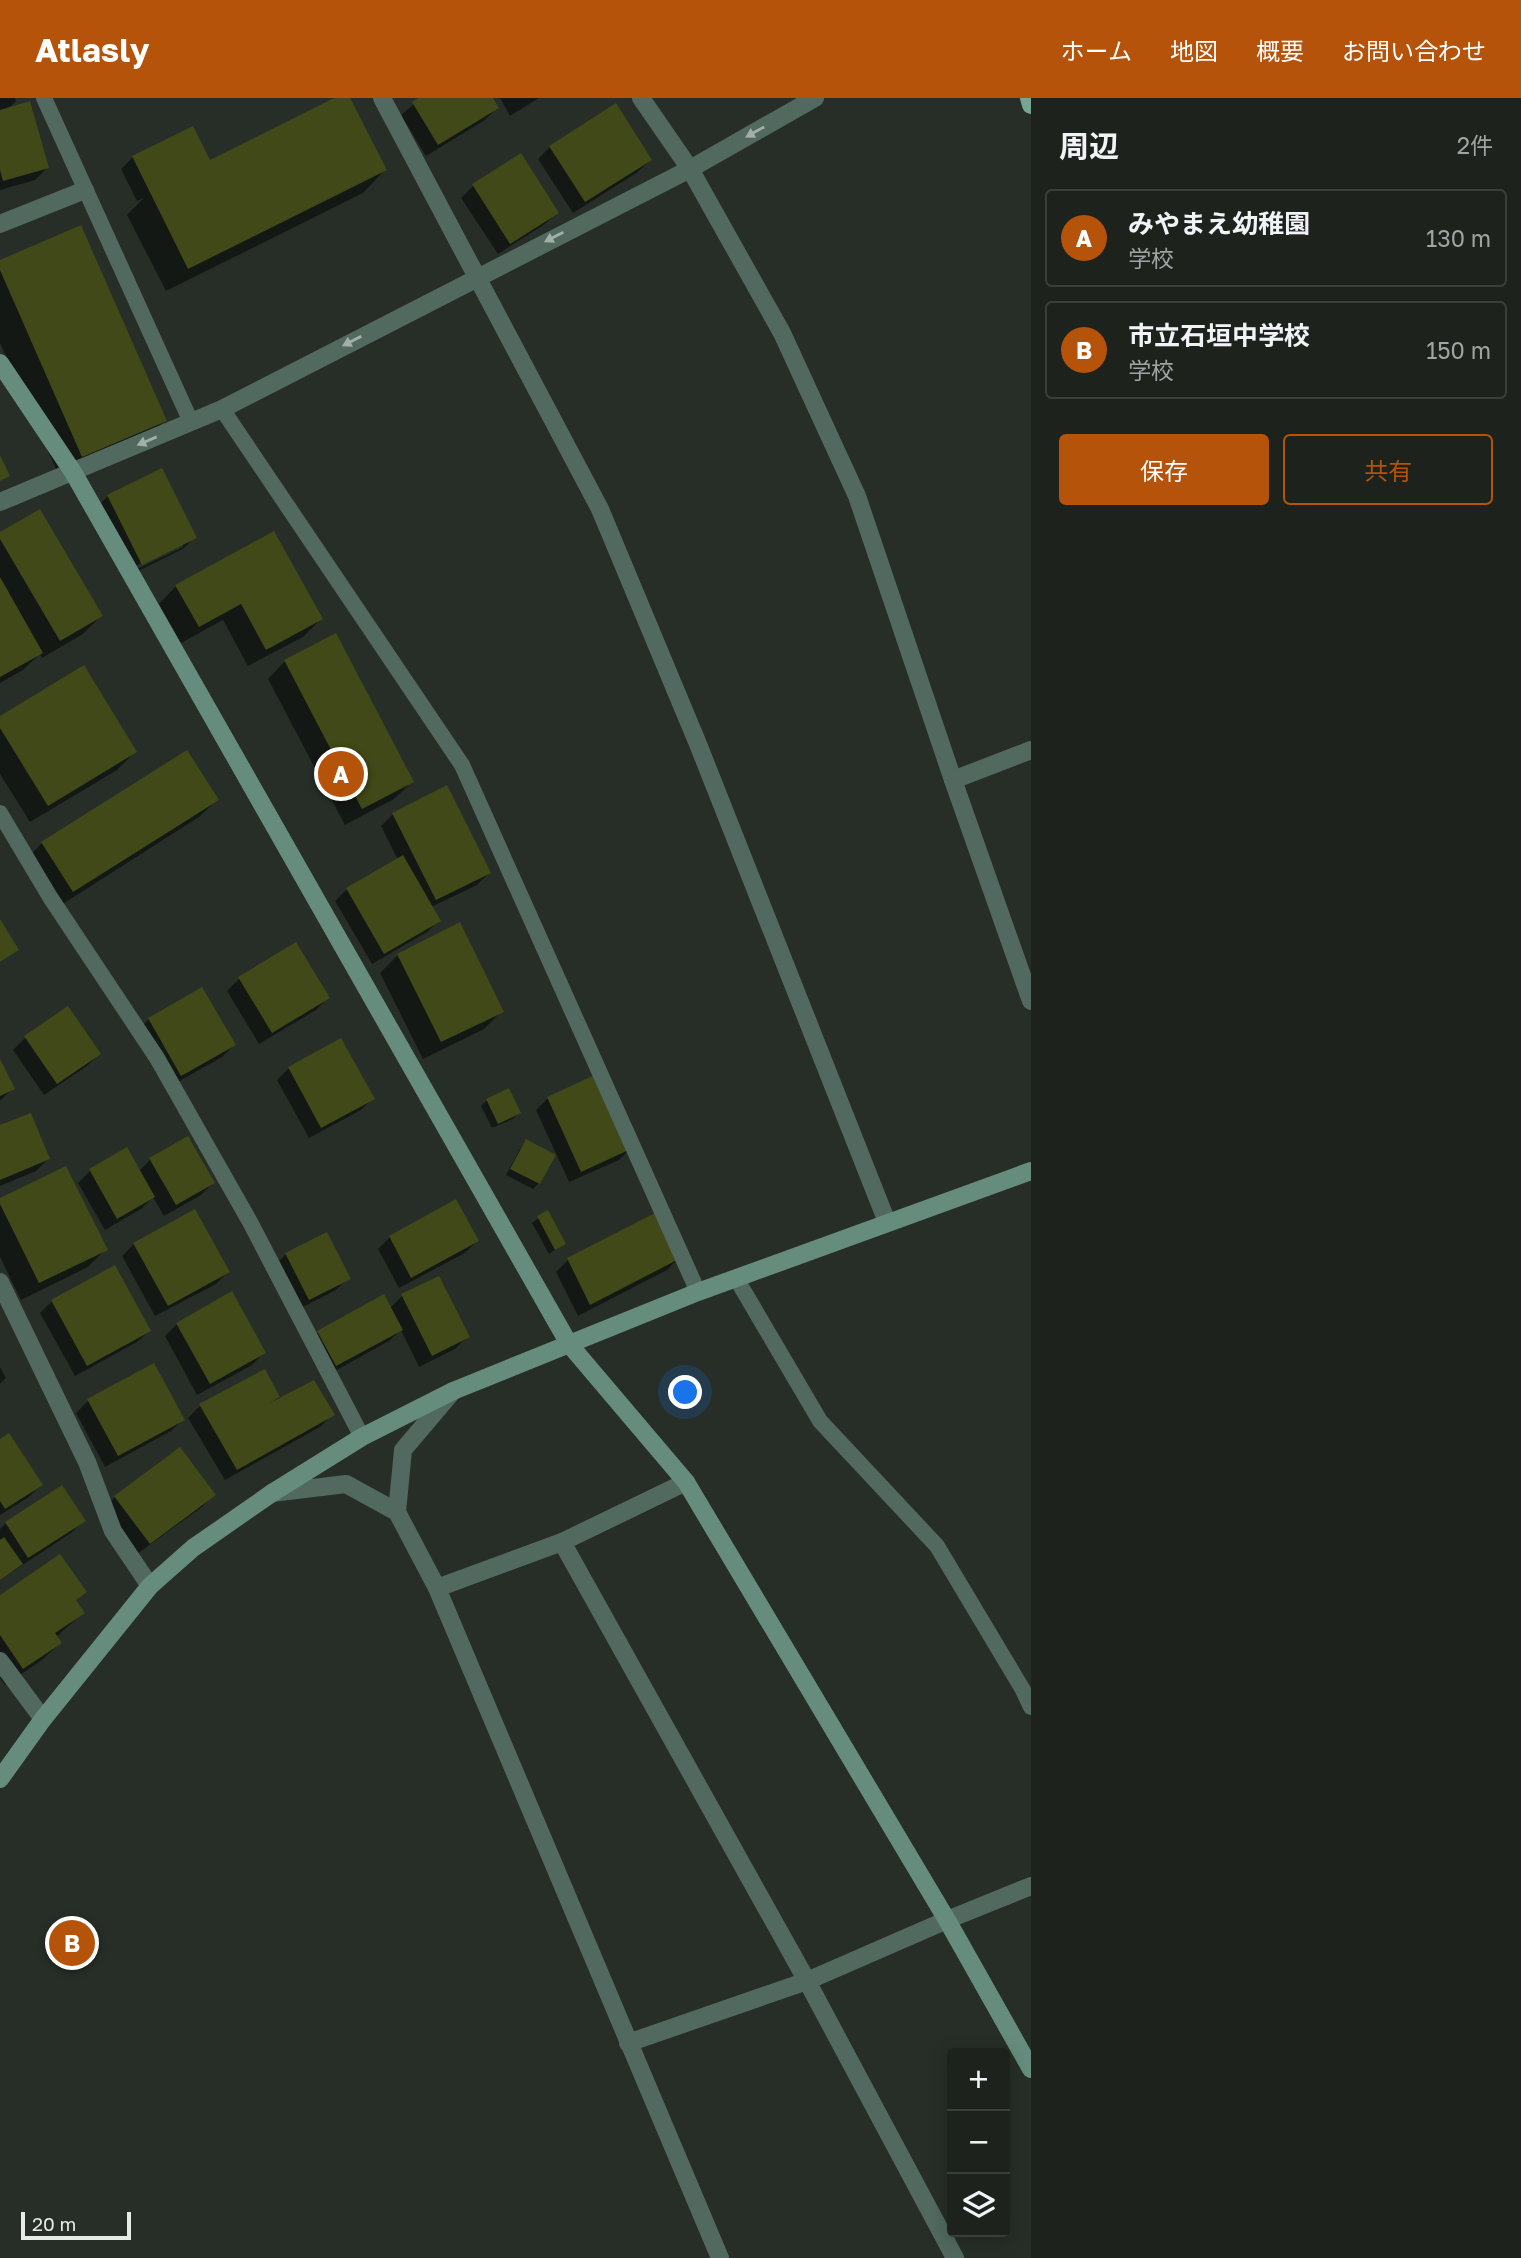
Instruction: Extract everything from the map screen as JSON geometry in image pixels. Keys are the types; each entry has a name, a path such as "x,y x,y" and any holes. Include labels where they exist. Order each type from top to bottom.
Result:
{"main road":[{"path":"1028,98 1031,105"}],"street":[{"path":"382,98 600,509 698,744 887,1222"},
{"path":"641,98 690,169 782,333 857,496 1031,1001"},
{"path":"0,502 222,409 690,169 813,98"},
{"path":"0,224 85,190"},
{"path":"0,363 73,472 569,1344 686,1482 947,1920 1031,2070"},
{"path":"953,780 1031,750"},
{"path":"0,1779 43,1719 150,1586 193,1548 272,1493 362,1437 453,1391 698,1292 1031,1171"},
{"path":"0,1282 87,1462 113,1531 150,1586"},
{"path":"453,1391 403,1450 397,1512 437,1588 720,2258"},
{"path":"437,1588 562,1542 686,1482"},
{"path":"272,1493 345,1484 397,1512"},
{"path":"562,1542 807,1981 955,2258"},
{"path":"0,1661 43,1719"},
{"path":"628,2043 807,1981 1031,1886"}],"lane":[{"path":"44,98 191,422"},
{"path":"222,409 462,765 698,1292"},
{"path":"0,813 57,908 157,1058 250,1222 362,1437"},
{"path":"736,1278 820,1422 937,1546 1031,1707"}],"building":[{"path":"334,98 350,98 387,170 188,269 132,156 193,126 210,160"},
{"path":"418,98 493,98 499,108 438,145 412,102"},
{"path":"30,101 49,168 3,181 0,170 0,110"},
{"path":"616,103 652,160 585,202 549,146"},
{"path":"521,153 559,213 510,244 472,184"},
{"path":"81,225 167,421 82,457 0,270 0,260"},
{"path":"0,455 10,476 0,481"},
{"path":"162,468 197,538 142,565 107,495"},
{"path":"40,509 103,616 60,641 0,539 0,532"},
{"path":"274,531 323,619 266,650 241,604 199,627 175,585"},
{"path":"0,577 43,653 0,677"},
{"path":"336,633 414,782 362,809 284,660"},
{"path":"84,665 137,752 48,806 0,728 0,716"},
{"path":"187,750 219,800 73,892 41,842"},
{"path":"447,785 491,873 436,900 392,813"},
{"path":"403,855 441,921 384,954 346,888"},
{"path":"0,919 19,950 0,962"},
{"path":"460,922 504,1012 441,1042 397,954"},
{"path":"296,942 330,998 272,1033 238,977"},
{"path":"202,987 236,1045 181,1076 148,1018"},
{"path":"68,1006 101,1054 57,1084 24,1036"},
{"path":"341,1038 375,1099 321,1128 288,1067"},
{"path":"0,1059 15,1089 0,1096"},
{"path":"599,1073 633,1148 581,1172 547,1097"},
{"path":"509,1088 521,1113 498,1124 486,1099"},
{"path":"31,1113 50,1159 0,1180 0,1125"},
{"path":"188,1136 215,1183 176,1205 149,1158"},
{"path":"526,1139 556,1155 540,1184 510,1169"},
{"path":"127,1147 155,1197 117,1219 89,1169"},
{"path":"66,1166 108,1250 39,1283 0,1204 0,1198"},
{"path":"456,1199 479,1241 411,1278 389,1236"},
{"path":"195,1209 230,1272 168,1306 133,1243"},
{"path":"548,1210 566,1244 555,1250 537,1216"},
{"path":"657,1212 681,1258 590,1305 567,1258"},
{"path":"327,1232 351,1279 309,1300 285,1253"},
{"path":"115,1265 151,1331 87,1366 51,1300"},
{"path":"439,1276 470,1337 432,1356 401,1294"},
{"path":"232,1291 266,1353 210,1384 176,1323"},
{"path":"384,1294 403,1330 336,1366 317,1331"},
{"path":"154,1363 185,1420 118,1456 87,1399"},
{"path":"265,1369 280,1397 268,1404 314,1380 335,1415 237,1470 199,1404"},
{"path":"9,1433 43,1485 5,1509 0,1501 0,1439"},
{"path":"180,1447 216,1495 150,1544 114,1496"},
{"path":"62,1485 86,1521 28,1558 5,1522"},
{"path":"4,1537 23,1564 0,1580 0,1540"},
{"path":"60,1554 87,1592 76,1600 85,1613 55,1633 62,1643 23,1669 0,1635 0,1595"}],"place":[{"name":"みやまえ幼稚園","path":"341,774"},
{"name":"市立石垣中学校","path":"72,1943"}]}
